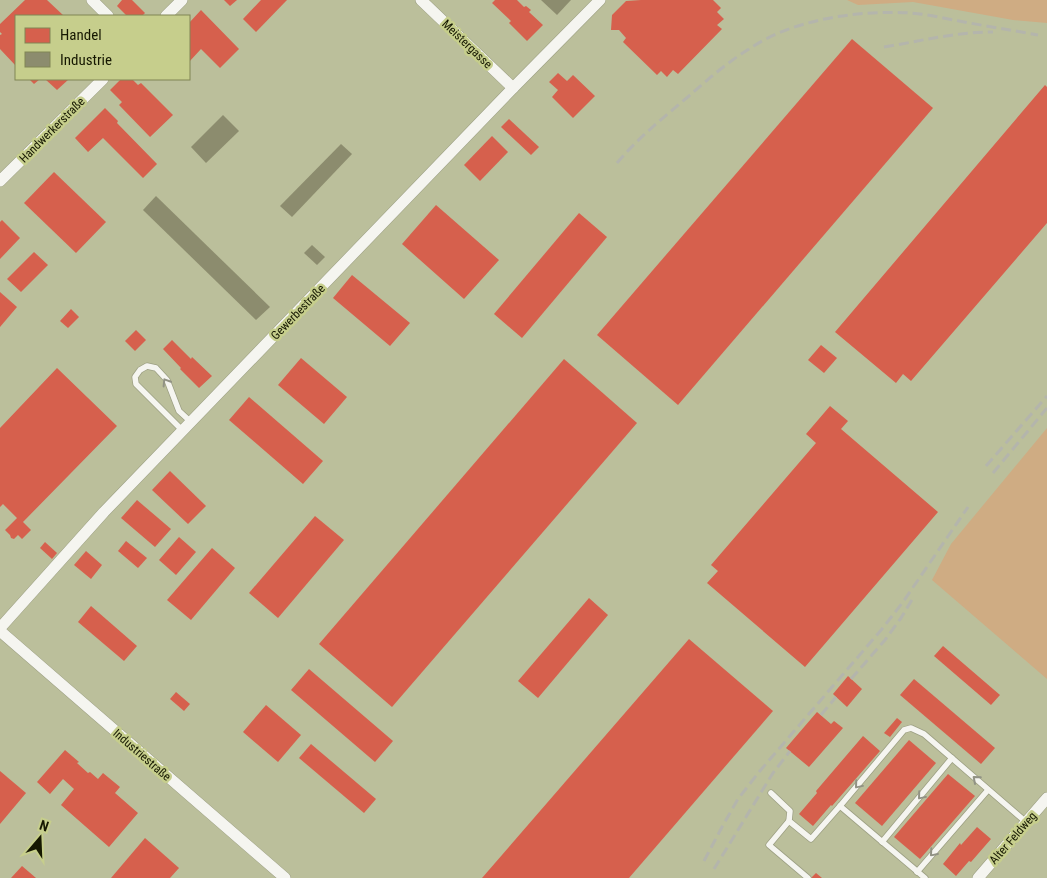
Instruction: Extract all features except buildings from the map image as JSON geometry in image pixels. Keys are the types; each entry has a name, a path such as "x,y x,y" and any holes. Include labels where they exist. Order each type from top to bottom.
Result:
{"street":[{"path":"92,0 107,15"},
{"path":"167,15 182,0"},
{"name":"Meistergasse","path":"421,0 513,88"},
{"name":"Gewerbestraße","path":"0,630 104,512 600,0"},
{"name":"Handwerkerstraße","path":"0,181 102,80"},
{"name":"Industriestraße","path":"0,630 285,878"},
{"name":"Alter Feldweg","path":"978,878 1047,798"}],"lane":[{"path":"183,431 136,384 135,377 140,370 147,366 156,368 167,380 179,410 192,422"},
{"path":"790,821 811,839 904,730 911,728 924,734 1026,822"},
{"path":"882,842 952,758"},
{"path":"917,872 988,790"},
{"path":"771,793 790,811 790,821 769,845 808,878"},
{"path":"840,806 925,878"}],"shaded area":[{"path":"847,0 1047,0 1047,23 1013,20 913,2 858,5"},
{"path":"1047,428 1047,679 932,580 951,544"}],"railway":[{"path":"617,163 651,128 733,59 785,30 848,15 890,12 928,15 1038,35"},
{"path":"884,47 952,35 993,32"},
{"path":"986,466 1047,396"},
{"path":"993,473 1047,408"},
{"path":"704,861 738,799 882,629 903,602 968,507"},
{"path":"851,679 885,640 913,598"},
{"path":"821,715 836,697"},
{"path":"714,869 773,773 790,751"}]}
